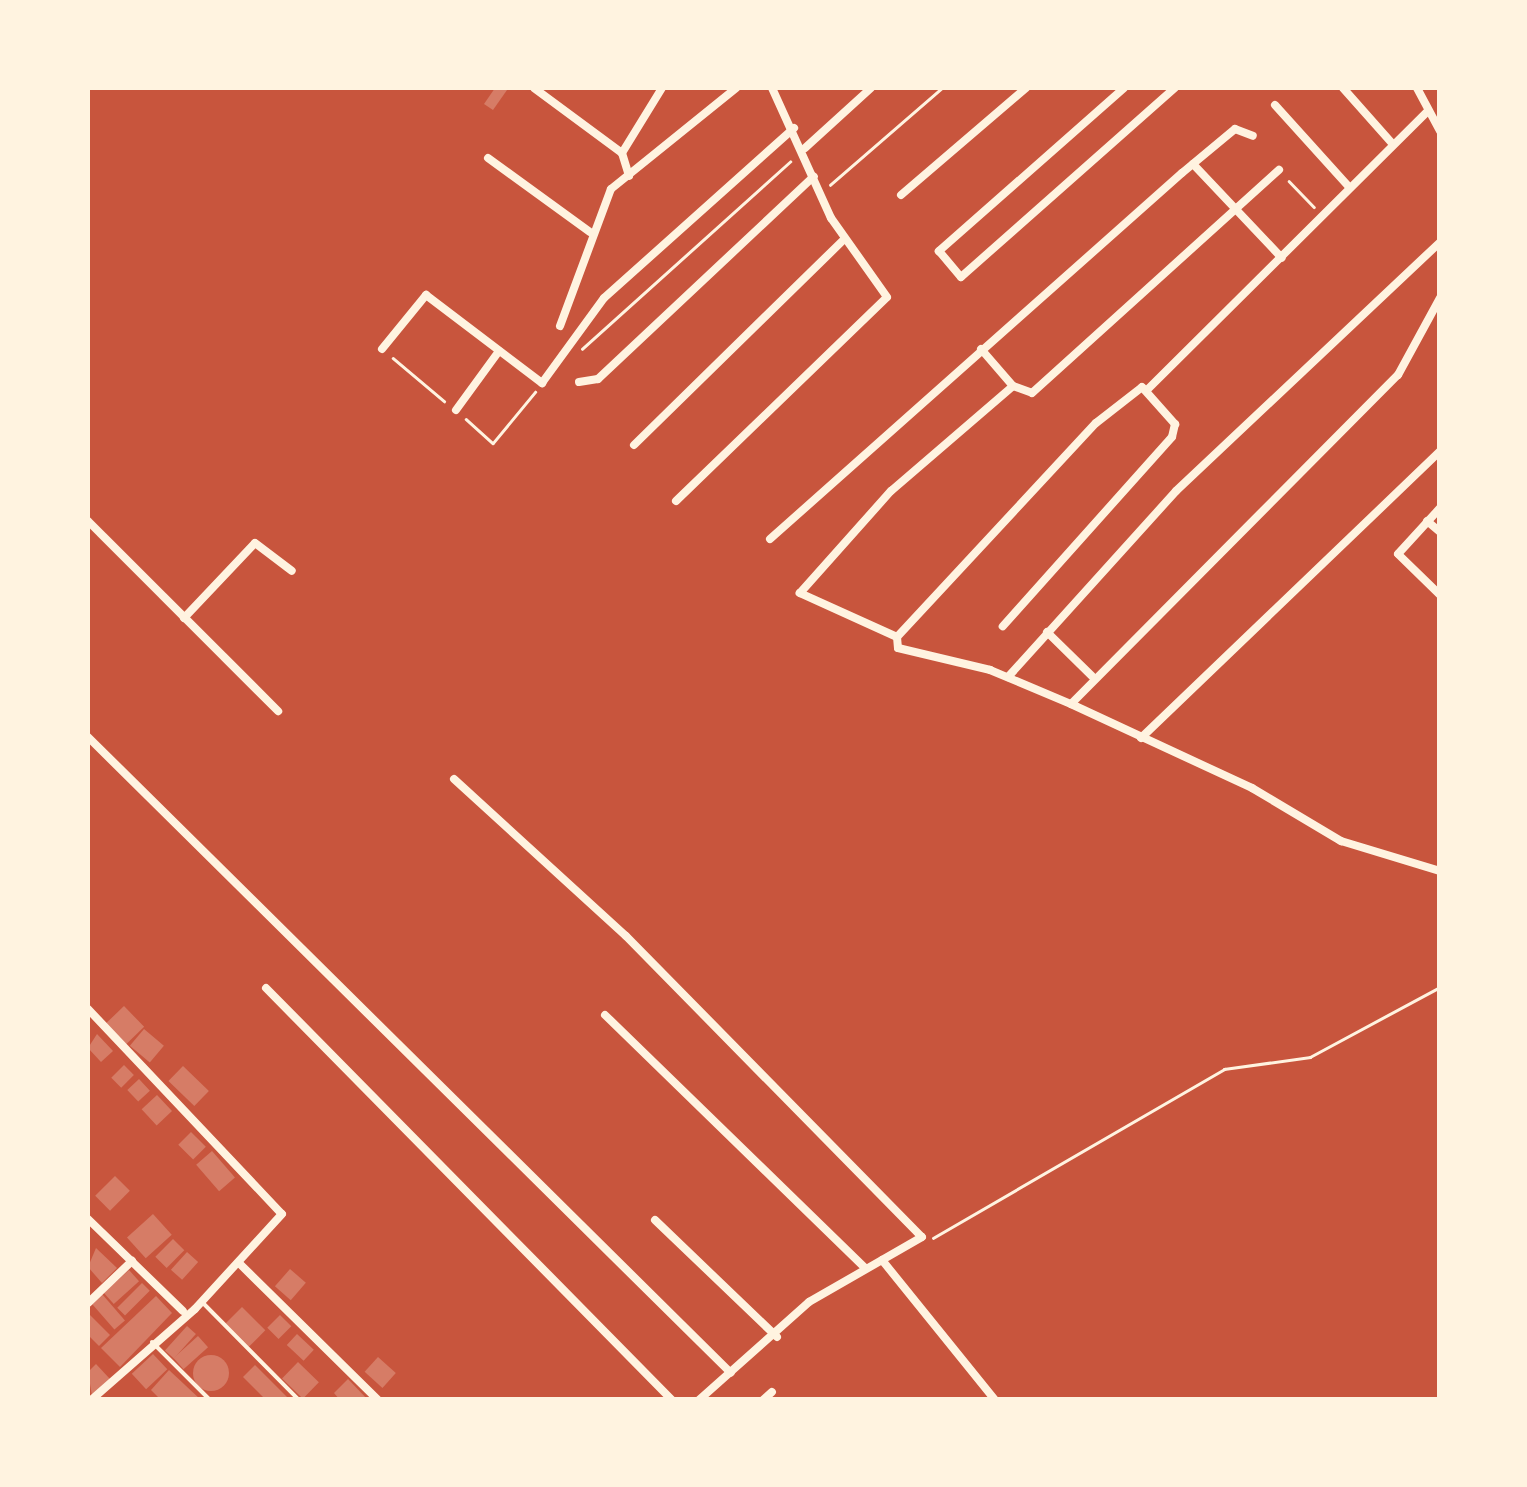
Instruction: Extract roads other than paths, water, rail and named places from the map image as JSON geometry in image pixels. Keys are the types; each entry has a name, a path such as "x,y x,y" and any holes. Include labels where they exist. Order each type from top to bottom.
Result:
{"street":[{"path":"534,88 622,154 629,176"},
{"path":"622,154 662,88"},
{"path":"560,326 590,232 610,189 736,88"},
{"path":"676,501 884,302 843,240 820,194 804,148 772,88"},
{"path":"804,148 871,88"},
{"path":"901,195 1026,88"},
{"path":"1124,88 939,251 962,277 1176,88"},
{"path":"1343,88 1391,142"},
{"path":"1418,88 1440,131"},
{"path":"1275,106 1349,187"},
{"path":"1147,390 1282,258 1391,142 1427,112"},
{"path":"382,349 426,296 542,382 604,298 794,128"},
{"path":"770,539 1235,128 1252,136"},
{"path":"488,158 590,232"},
{"path":"1193,164 1282,258"},
{"path":"982,349 1013,386 1032,393 1279,170"},
{"path":"579,382 598,379 814,176"},
{"path":"634,446 843,240"},
{"path":"1008,677 1176,491 1440,242"},
{"path":"1071,704 1092,676 1398,375 1440,298"},
{"path":"456,410 499,352"},
{"path":"896,637 800,594 890,491 1013,386"},
{"path":"896,637 1096,423 1134,388 1147,390 1175,424 1172,437 1003,626"},
{"path":"1141,738 1440,451"},
{"path":"1440,508 1399,561 1440,595"},
{"path":"88,521 278,712"},
{"path":"1427,521 1440,532"},
{"path":"184,618 255,543 292,571"},
{"path":"1047,632 1092,676"},
{"path":"896,637 898,648 1008,677 1071,704 1340,841 1440,871"},
{"path":"88,736 731,1372"},
{"path":"454,778 639,950 922,1237 809,1302 777,1337 699,1400"},
{"path":"266,988 672,1400"},
{"path":"88,1009 282,1210 240,1264 202,1302 183,1312 91,1400"},
{"path":"605,1015 865,1268"},
{"path":"88,1219 183,1312"},
{"path":"655,1220 777,1337"},
{"path":"882,1260 995,1400"},
{"path":"88,1304 132,1261"},
{"path":"240,1264 378,1400"},
{"path":"763,1400 772,1392"}],"lane":[{"path":"202,1302 299,1400"},
{"path":"152,1342 210,1400"}]}
